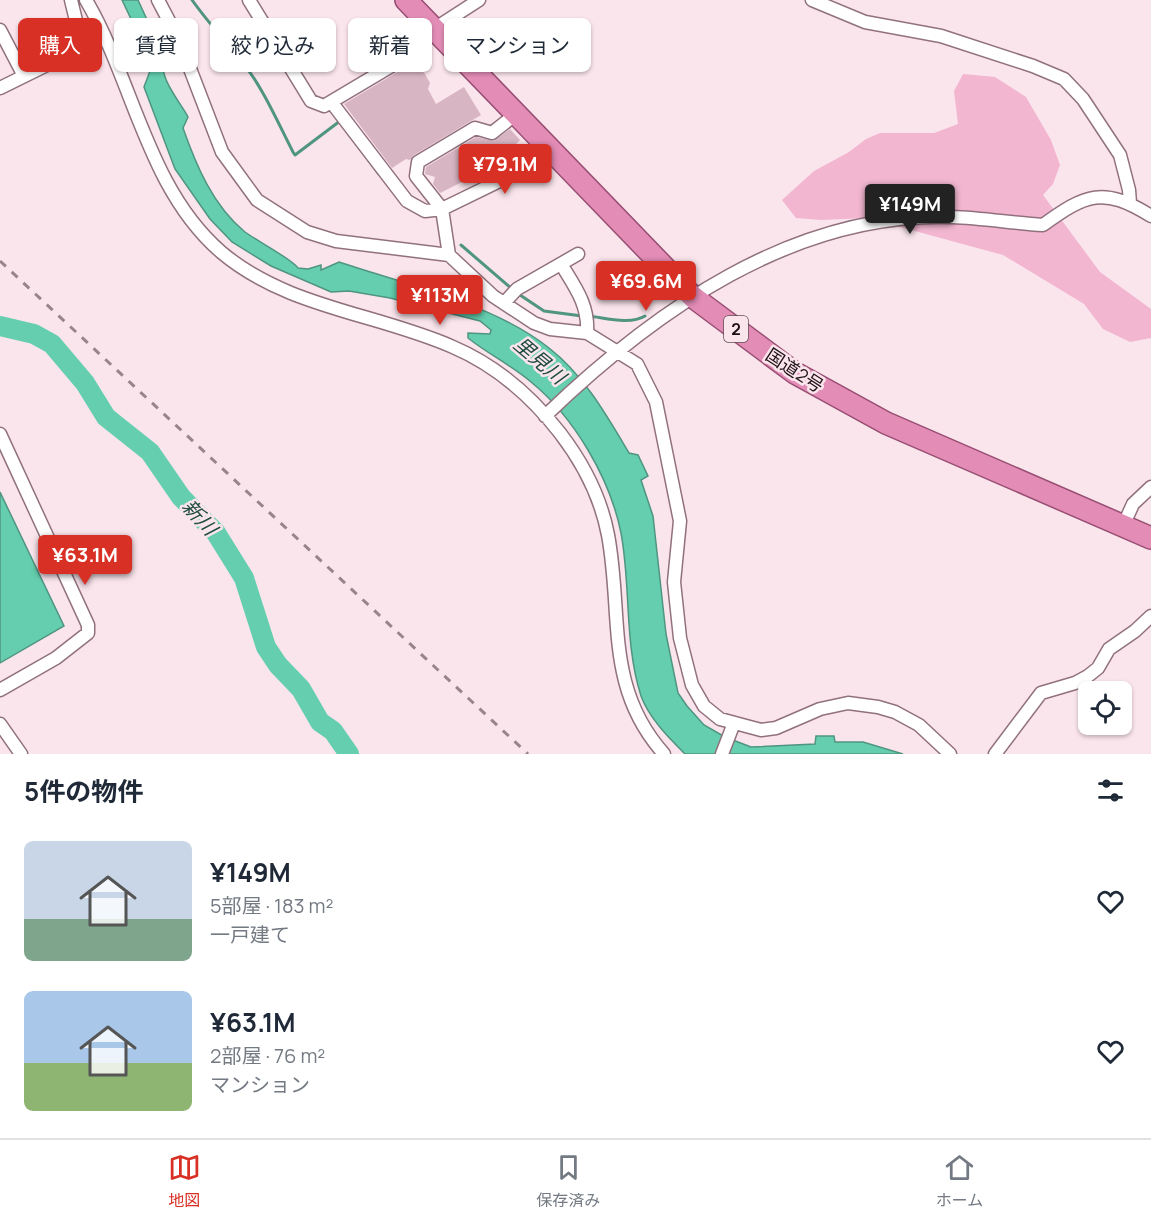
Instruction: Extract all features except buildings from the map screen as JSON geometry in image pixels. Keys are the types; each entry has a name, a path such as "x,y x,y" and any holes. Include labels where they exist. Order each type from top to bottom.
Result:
{"highway":[{"name":"国道2号","path":"406,0 693,297 795,373 886,423 1151,538"}],"street":[{"path":"0,88 77,50 82,45 71,0"},
{"path":"86,0 107,40 167,183 192,221 222,252 241,267 289,293 454,347 513,384 546,415 583,468 601,510 611,560 621,673 633,709 653,742 664,754"},
{"path":"158,0 179,40 222,152 257,200 307,232 336,241 449,255 511,295 534,323 550,329 587,333 613,355 637,364 656,402 680,521 674,582 680,638 692,685 704,706 733,727 761,730 776,728 820,709 848,703 878,707 895,712 919,725 950,754"},
{"path":"249,0 311,100 324,106 408,56 434,29 479,0"},
{"path":"812,0 865,22 942,36 1033,66 1064,79 1101,123 1120,156 1130,203"},
{"path":"0,30 24,76"},
{"path":"332,103 407,201 424,211 442,209 528,167 557,156"},
{"path":"449,255 442,209 416,176 418,162 475,128 492,133 516,114"},
{"path":"546,415 613,355 693,297 750,263 812,237 892,222 950,217 1043,225 1063,211 1094,196 1130,203 1151,216"},
{"path":"511,295 578,254"},
{"path":"561,264 588,316 587,333"},
{"path":"0,434 88,625 88,633 56,658 0,690"},
{"path":"1122,526 1132,504 1151,487"},
{"path":"995,754 1041,693 1075,683 1088,676 1098,668 1109,649 1135,631 1151,616"},
{"path":"0,724 21,754"},
{"path":"722,754 733,727"}],"shaded area":[{"path":"963,74 995,77 1026,97 1051,140 1060,165 1053,184 1043,195 1100,272 1151,309 1151,338 1130,342 1103,329 1084,304 1003,255 867,218 821,220 796,218 782,200 814,171 849,152 866,139 880,133 934,133 958,124 954,91"}],"water":[{"path":"122,0 138,0 146,18 131,18"},
{"name":"里見川","path":"150,72 164,72 170,89 188,117 183,128 200,170 215,197 234,222 245,232 298,268 308,269 321,265 321,270 339,262 476,307 527,333 549,348 584,383 629,453 638,455 648,476 641,480 653,516 666,634 678,693 704,725 725,737 751,747 815,744 816,736 834,736 835,742 863,742 903,754 685,754 654,720 641,696 632,656 624,553 616,512 599,470 562,413 547,396 516,370 468,338 468,333 490,334 491,330 480,321 390,298 349,291 331,292 271,266 232,242 210,219 175,169 144,87"},
{"path":"0,492 64,626 0,663"}],"waterway":[{"path":"192,0 255,80 295,155 340,121"},
{"path":"349,134 379,174"},
{"path":"461,245 512,289"},
{"path":"517,293 544,311 582,316"},
{"path":"589,316 625,320 645,316"},
{"name":"新川","path":"0,326 34,334 52,344 85,383 106,417 150,452 181,497 216,533 244,578 266,647 278,665 301,689 320,722 333,731 349,754"}],"railway":[{"path":"0,261 528,754"}]}
